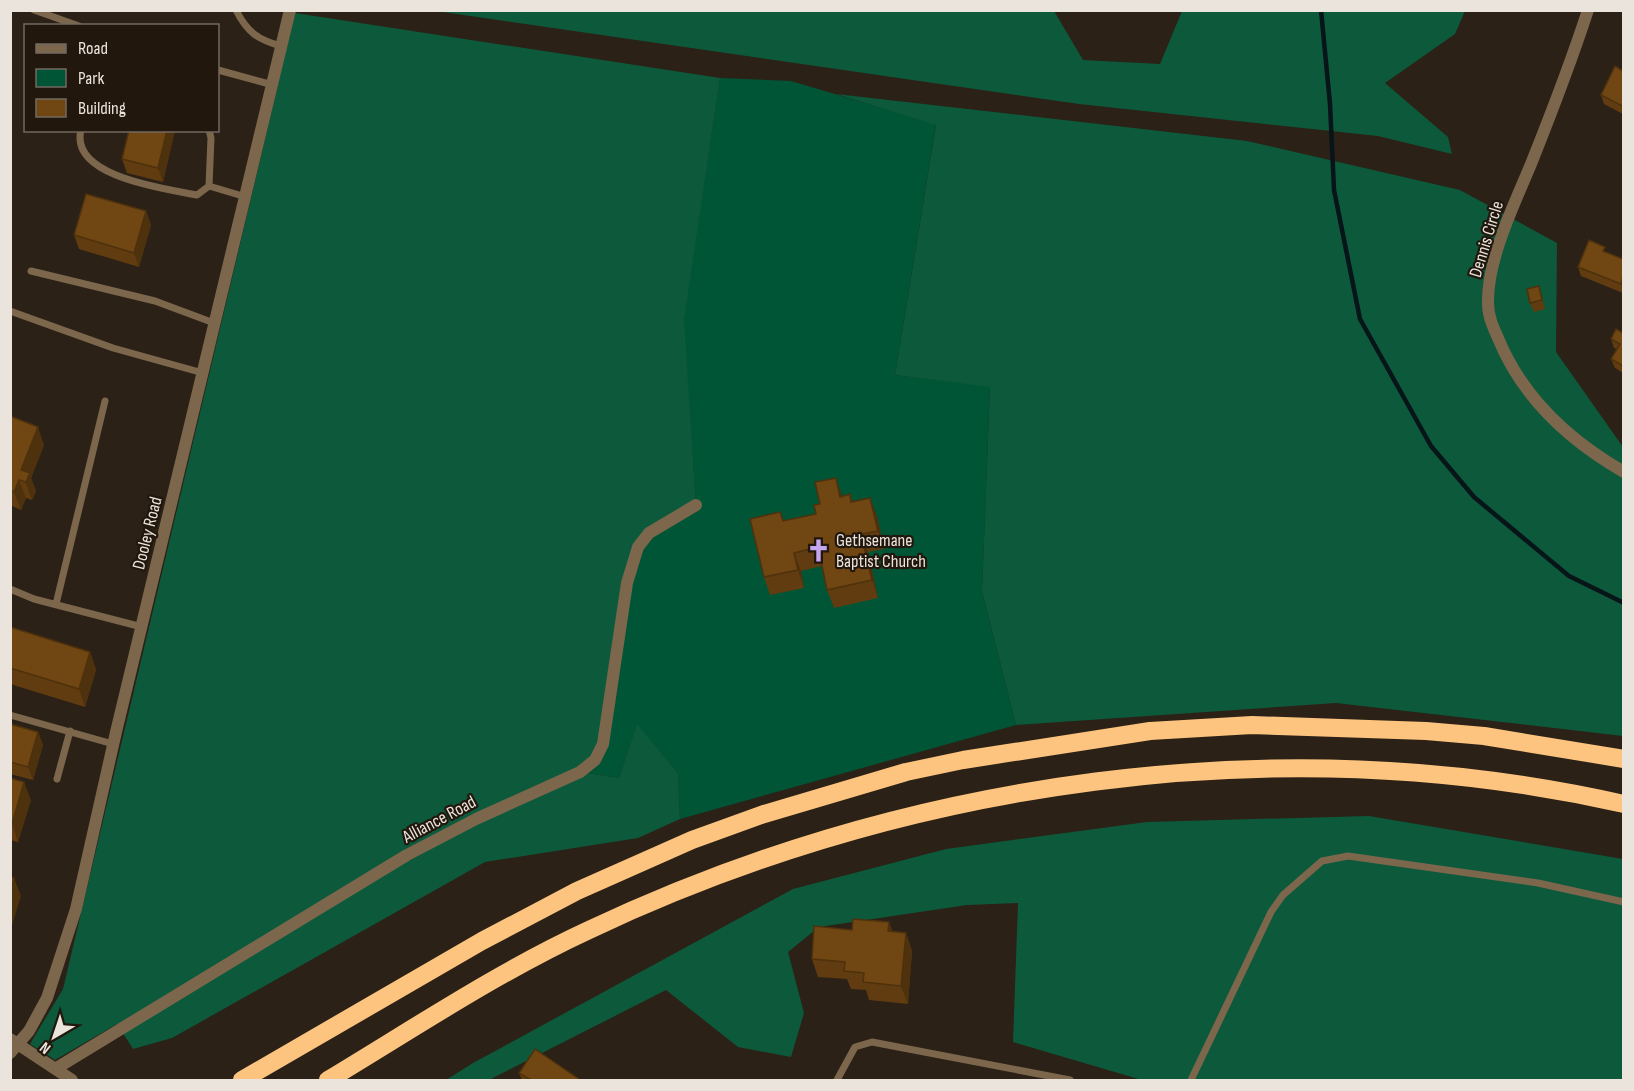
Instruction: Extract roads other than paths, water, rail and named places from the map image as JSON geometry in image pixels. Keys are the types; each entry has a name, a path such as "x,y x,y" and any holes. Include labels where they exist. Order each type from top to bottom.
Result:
{"highway":[{"path":"242,1080 482,941 577,891 692,840 764,814 906,772 963,760 1193,726 1252,725 1426,731 1484,736 1623,759"},
{"path":"328,1080 519,965 587,930 738,867 893,819 1050,787 1253,768 1370,771 1442,776 1529,786 1623,804"}],"street":[{"name":"Dooley Road","path":"13,1045 39,1015 47,998 76,909 113,744 290,10"},
{"name":"Dennis Circle","path":"1588,10 1507,224 1494,265 1488,304 1491,322 1503,350 1524,388 1543,410 1575,439 1623,472"},
{"name":"Alliance Road","path":"55,1069 407,855 476,819 580,772 595,760 603,744 627,583 638,547 649,533 696,505"},
{"path":"13,1045 72,1080"}],"lane":[{"path":"34,10 73,24"},
{"path":"236,10 245,28 262,41 281,46"},
{"path":"219,70 273,85"},
{"path":"80,132 79,137 85,156 108,172 154,187 197,195 208,186 209,132"},
{"path":"208,186 246,197"},
{"path":"31,271 155,301 214,323"},
{"path":"10,311 113,348 203,373"},
{"path":"56,604 105,401"},
{"path":"10,590 142,627"},
{"path":"10,715 113,744"},
{"path":"57,779 70,731"},
{"path":"1191,1080 1270,912 1283,895 1322,861 1348,856 1538,883 1623,902"},
{"path":"837,1080 855,1047 872,1042 1070,1080"}],"waterway":[{"path":"1321,10 1330,104 1334,190 1360,319 1431,446 1474,497 1569,576 1624,603"}],"place":[{"name":"Gethsemane Baptist Church","path":"818,550"}]}
